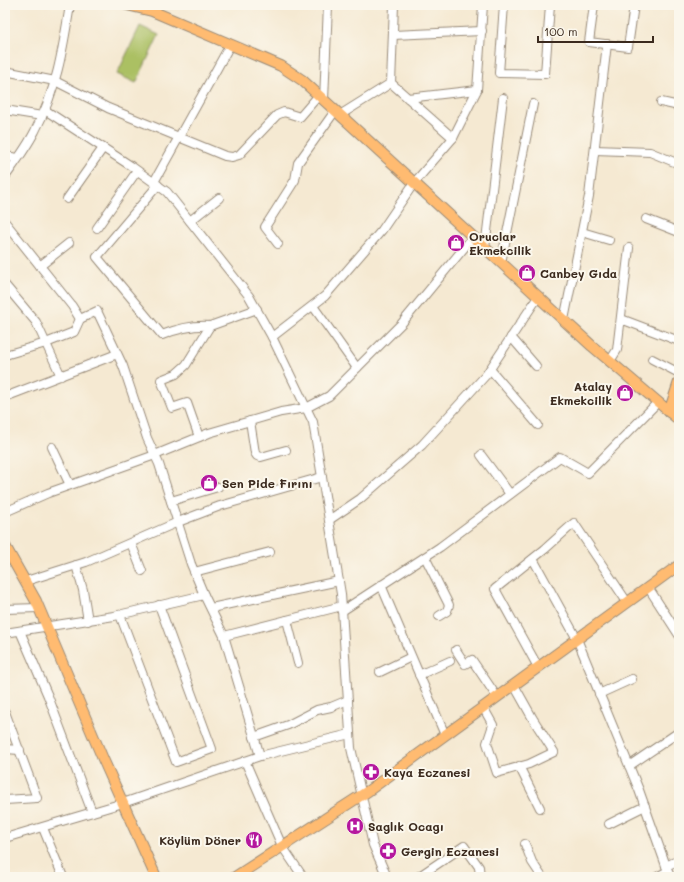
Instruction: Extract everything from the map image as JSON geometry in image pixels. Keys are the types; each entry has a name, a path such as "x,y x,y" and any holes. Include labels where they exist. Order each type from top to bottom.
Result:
{"main road":[{"path":"127,5 152,11 281,66 302,80 538,297 679,420"},
{"path":"669,412 679,382"},
{"path":"5,546 26,581 39,608 156,877"},
{"path":"235,877 362,795 679,565"}],"street":[{"path":"5,177 35,132 50,98 62,53 70,5"},
{"path":"5,71 55,81 108,108 225,156 232,157 239,154 277,115 284,112 300,116 321,98 328,5"},
{"path":"394,5 391,82 453,138"},
{"path":"272,336 325,296 382,230 414,183 453,138 477,90 484,5"},
{"path":"504,5 499,73 545,74 550,5"},
{"path":"594,5 589,42 628,46 634,5"},
{"path":"392,35 482,31"},
{"path":"564,320 589,196 607,44"},
{"path":"230,45 179,137 156,184 97,257 162,335 173,331 204,325 210,326 257,309"},
{"path":"278,244 265,226 295,180 298,163 338,113 391,82"},
{"path":"408,98 477,90"},
{"path":"485,248 503,98"},
{"path":"661,102 679,106"},
{"path":"501,263 533,104"},
{"path":"5,110 43,113 103,148 166,192 249,296 272,336 313,422 339,581 351,748 373,845 387,877"},
{"path":"67,199 103,148"},
{"path":"595,150 650,152 679,164"},
{"path":"5,156 18,158"},
{"path":"97,228 137,171"},
{"path":"190,221 219,198"},
{"path":"646,219 679,232"},
{"path":"5,222 72,306 80,319"},
{"path":"582,232 609,240"},
{"path":"5,512 48,493 155,455 199,437 281,412 306,408 329,396 402,323 473,237"},
{"path":"40,266 69,243"},
{"path":"610,361 617,350 629,248"},
{"path":"5,285 36,322 61,376"},
{"path":"329,520 360,499 422,445 490,369 538,297"},
{"path":"313,306 357,368"},
{"path":"5,355 46,343 74,332 80,319 96,311 123,366 147,438 155,455 171,501 194,572 224,636 260,756"},
{"path":"621,319 679,341"},
{"path":"199,437 187,403 172,408 161,380 176,374 186,365 210,326"},
{"path":"511,338 536,366"},
{"path":"5,397 117,354"},
{"path":"652,359 679,373"},
{"path":"490,369 538,424"},
{"path":"224,636 342,608 381,586 440,547 560,457 588,474 658,402"},
{"path":"250,421 255,453 257,456 261,457 286,450"},
{"path":"52,447 70,485"},
{"path":"481,455 510,494"},
{"path":"26,581 76,565 220,506 322,477"},
{"path":"171,501 218,487"},
{"path":"538,667 495,589 574,523 627,602"},
{"path":"131,543 142,571"},
{"path":"194,572 270,552"},
{"path":"425,557 449,605 447,611 439,616"},
{"path":"532,559 577,639 629,766 668,872"},
{"path":"76,565 83,590 88,621"},
{"path":"211,608 339,581"},
{"path":"381,586 444,735"},
{"path":"648,587 679,635"},
{"path":"5,633 48,628 120,615 204,595"},
{"path":"120,615 176,762 212,749 159,605"},
{"path":"5,609 39,608"},
{"path":"287,620 298,663"},
{"path":"20,631 48,696 92,812"},
{"path":"456,650 466,664 472,660 497,697"},
{"path":"380,672 411,657"},
{"path":"419,675 450,661"},
{"path":"599,694 632,679"},
{"path":"483,707 493,725 487,743 497,773 529,764 554,752 514,685"},
{"path":"254,737 288,725 317,710 331,707 348,700"},
{"path":"5,712 37,798 5,800"},
{"path":"629,766 679,732"},
{"path":"5,838 43,828 123,803 260,756 350,734"},
{"path":"5,749 20,750"},
{"path":"244,761 282,846 303,877"},
{"path":"519,766 540,808"},
{"path":"609,824 644,806"},
{"path":"43,828 63,877"},
{"path":"525,844 532,862 542,877"},
{"path":"418,877 464,846 479,867 480,877"},
{"path":"657,877 668,872 679,860"}],"green space":[{"path":"140,26 159,35 136,83 117,74"}],"place":[{"name":"Oruclar Ekmekcilik","path":"456,243"},
{"name":"Canbey Gıda","path":"527,273"},
{"name":"Atalay Ekmekcilik","path":"625,393"},
{"name":"Sen Pide Fırını","path":"209,483"},
{"name":"Kaya Eczanesi","path":"371,772"},
{"name":"Saglık Ocagı","path":"355,826"},
{"name":"Köylüm Döner","path":"254,840"},
{"name":"Gergin Eczanesi","path":"388,851"}]}
